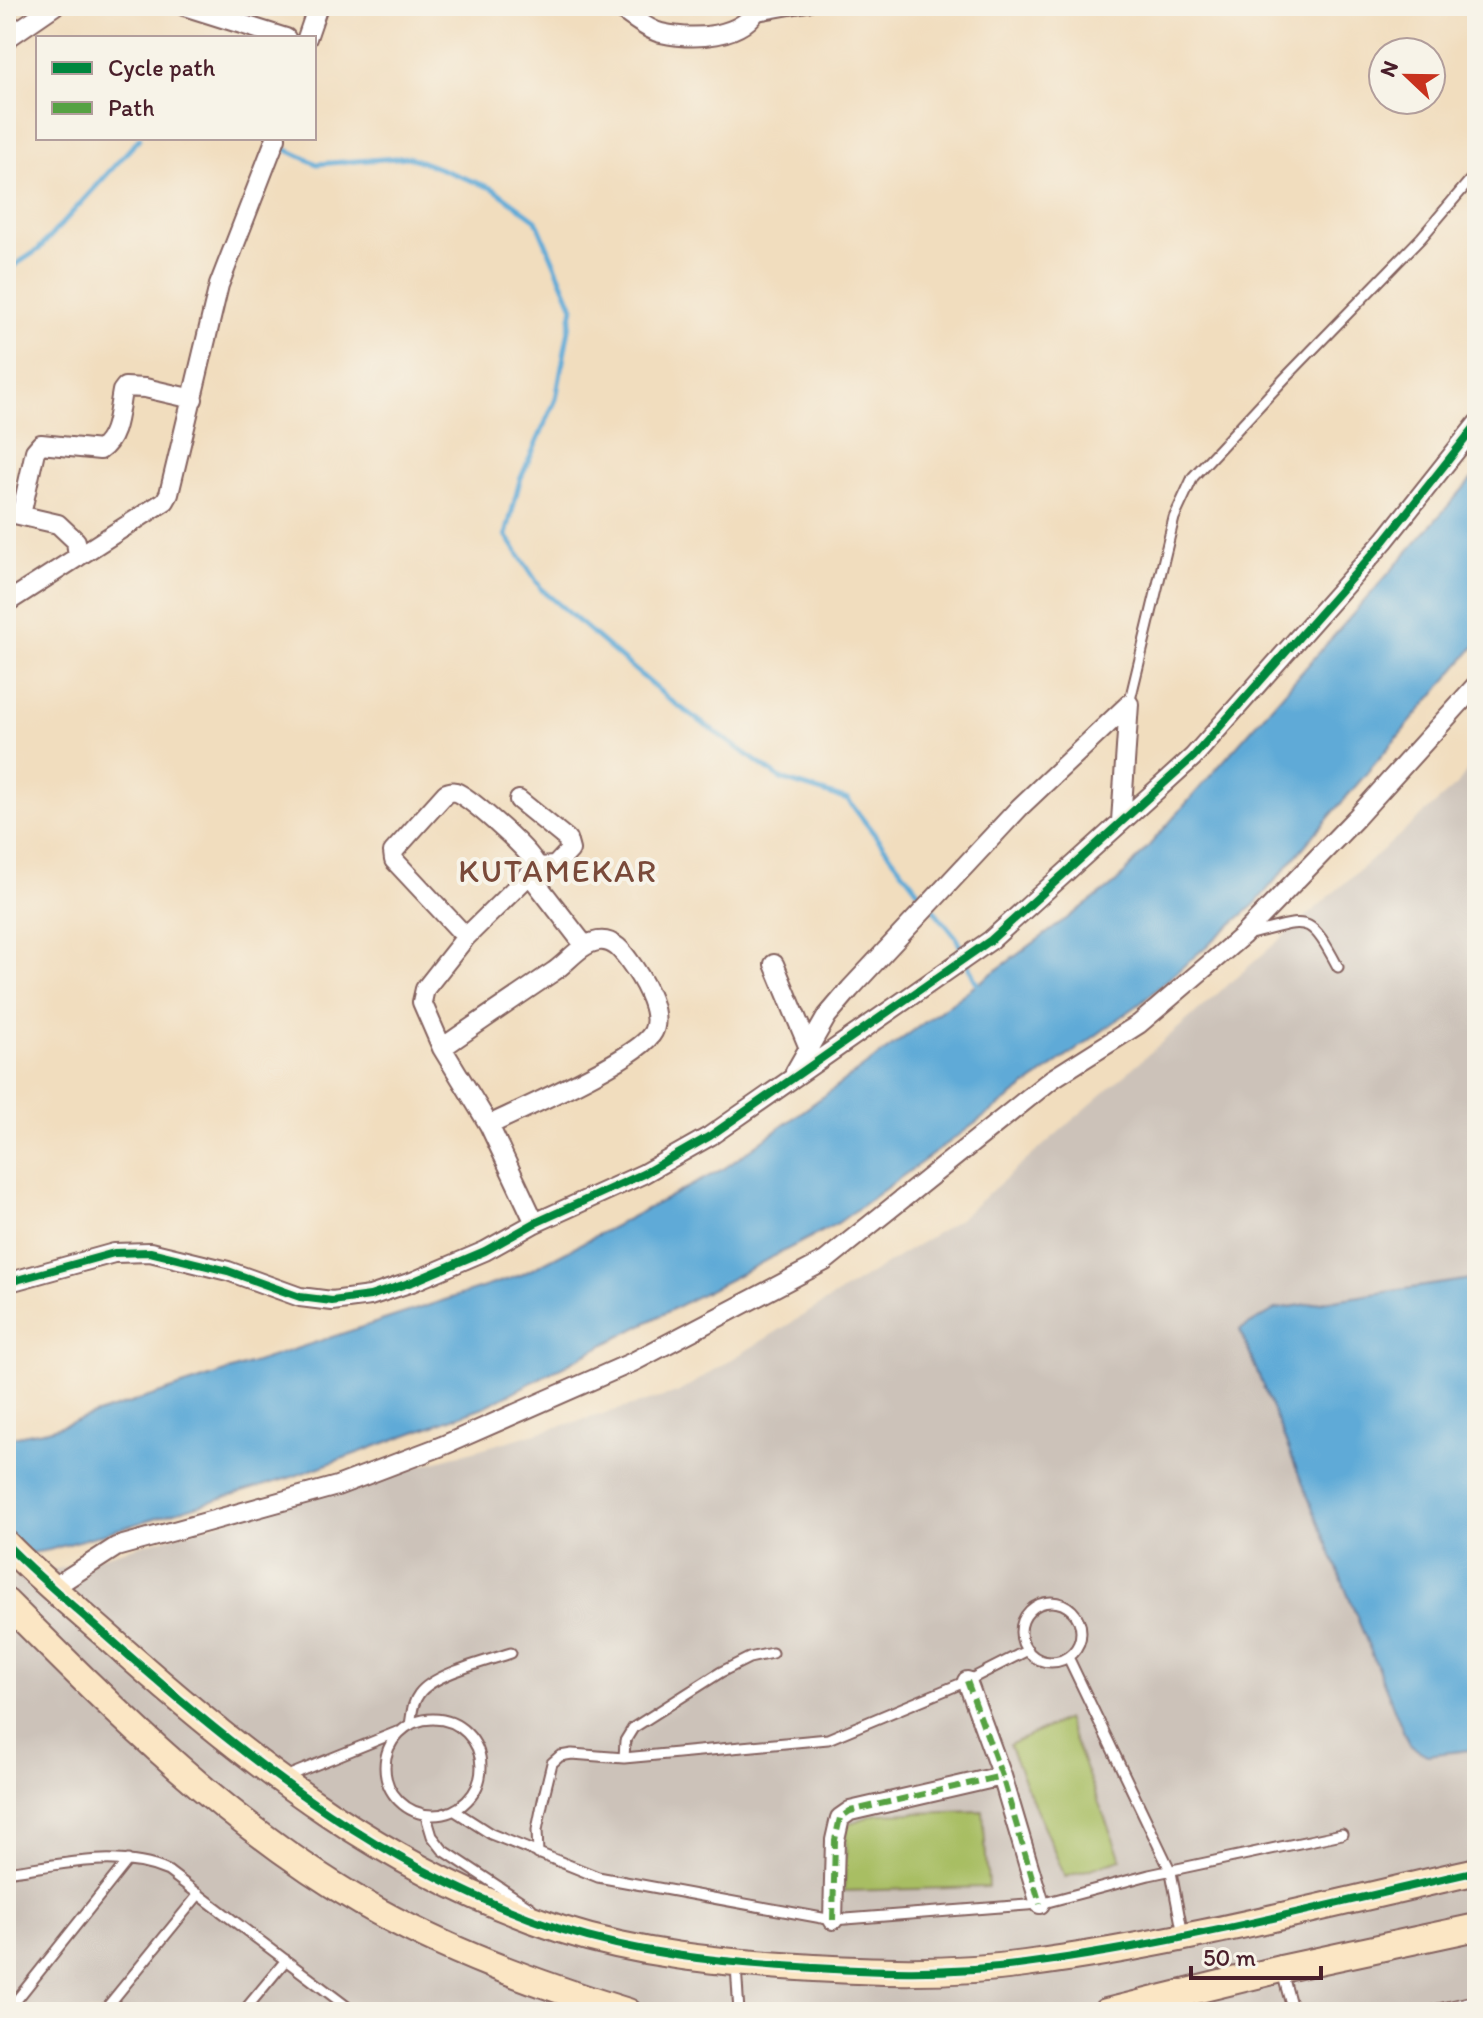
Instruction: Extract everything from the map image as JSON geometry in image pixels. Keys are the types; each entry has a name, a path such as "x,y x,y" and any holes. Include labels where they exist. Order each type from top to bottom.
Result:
{"street":[{"path":"6,39 54,6"},
{"path":"184,6 280,36"},
{"path":"308,36 318,6"},
{"path":"620,6 623,11 659,33 701,36 732,31 756,11"},
{"path":"6,603 165,501 173,484 219,285 275,140"},
{"path":"78,557 76,541 58,524 13,514 35,451 41,444 100,450 105,447 112,439 125,387 193,399"},
{"path":"6,1283 114,1253 150,1252 228,1271 300,1297 332,1301 370,1296 485,1251 535,1223 643,1174 710,1136 991,940 1193,757 1385,540 1477,424"},
{"path":"51,1589 116,1547 337,1486 442,1446 633,1362 825,1261 1052,1079 1139,1024 1242,936 1356,818 1477,684"},
{"path":"1121,821 1129,704"},
{"path":"789,1081 827,1016 1020,807 1129,704"},
{"path":"466,937 393,856 393,852 446,793 459,793 531,854 533,871 585,946"},
{"path":"519,800 567,839 570,850 555,866 533,871 466,937 425,989 422,1002 442,1048 489,1125 535,1223"},
{"path":"442,1048 553,972 585,946 601,940 622,950 639,975 656,1022 648,1039 608,1067 489,1125"},
{"path":"774,964 809,1048"},
{"path":"13,1552 51,1589 224,1738 371,1842 456,1887 562,1929 671,1956 736,1963 908,1972 1022,1965 1184,1938 1477,1871"},
{"path":"6,1602 122,1715 226,1809 299,1863 364,1904 476,1958 555,1989 628,2012"},
{"path":"967,1681 1002,1776 1040,1904"},
{"path":"833,1920 835,1840 840,1818 850,1811 1002,1776"},
{"path":"1106,2012 1281,1969 1477,1927"}],"lane":[{"path":"756,11 809,6"},
{"path":"1129,704 1174,518 1193,477 1421,238 1477,172"},
{"path":"1242,936 1297,923 1308,924 1317,930 1338,967"},
{"path":"1060,1603 1074,1613 1081,1628 1079,1644 1068,1657 1054,1662 1046,1661 1033,1656 1028,1650 1022,1635 1025,1618 1036,1606 1060,1603"},
{"path":"538,1854 537,1830 552,1763 560,1756 624,1758 828,1739 967,1681 1028,1650"},
{"path":"410,1725 413,1706 420,1692 431,1682 511,1653"},
{"path":"624,1758 625,1741 633,1728 721,1672 749,1658 772,1653"},
{"path":"1068,1657 1171,1872 1184,1938"},
{"path":"278,1779 426,1719 443,1720 459,1726 471,1737 479,1753 481,1769 478,1786 469,1800 455,1811 426,1816 399,1802 387,1783 385,1763 397,1732"},
{"path":"455,1811 491,1834 598,1877 833,1920 1040,1904 1149,1875 1342,1834"},
{"path":"426,1816 432,1836 443,1850 562,1929"},
{"path":"7,2012 128,1860"},
{"path":"6,1872 87,1862 148,1862 168,1871 354,2012"},
{"path":"103,2012 199,1894"},
{"path":"243,2012 286,1960"},
{"path":"736,1963 739,2012"},
{"path":"1281,1969 1293,2012"},
{"path":"1425,2012 1477,2000"}],"shaded area":[{"path":"1477,757 1477,2012 6,2012 6,1579 57,1569 677,1393 958,1220 1457,785"}],"green space":[{"path":"1066,1719 1121,1859 1065,1877 1009,1745"},
{"path":"983,1811 988,1887 844,1891 847,1824 877,1814"}],"water":[{"path":"1477,473 1477,644 1255,904 1142,1002 838,1223 486,1406 292,1477 49,1550 6,1557 6,1438 48,1430 521,1275 725,1168 1117,882"},
{"path":"1477,1278 1477,1749 1427,1755 1409,1745 1240,1330 1276,1309"}],"waterway":[{"path":"6,271 38,250 138,140"},
{"path":"279,146 317,164 409,157 494,189 536,220 573,307 556,399 520,480 506,535 542,590 670,700 781,779 848,800 926,901"},
{"path":"933,909 956,937 963,953"},
{"path":"967,962 979,989"}],"marked path":[{"path":"967,1681 1002,1776 1040,1904"},
{"path":"833,1920 835,1840 840,1818 850,1811 1002,1776"}],"cycle path":[{"path":"6,1283 114,1253 150,1252 228,1271 300,1297 332,1301 370,1296 485,1251 535,1223 643,1174 710,1136 991,940 1193,757 1385,540 1477,424"},
{"path":"6,1544 175,1696 329,1814 440,1879 499,1906 560,1929 619,1945 708,1959 827,1969 912,1971 997,1967 1082,1956 1196,1935 1477,1871"}],"district":[{"name":"KUTAMEKAR","path":"558,871"}]}
